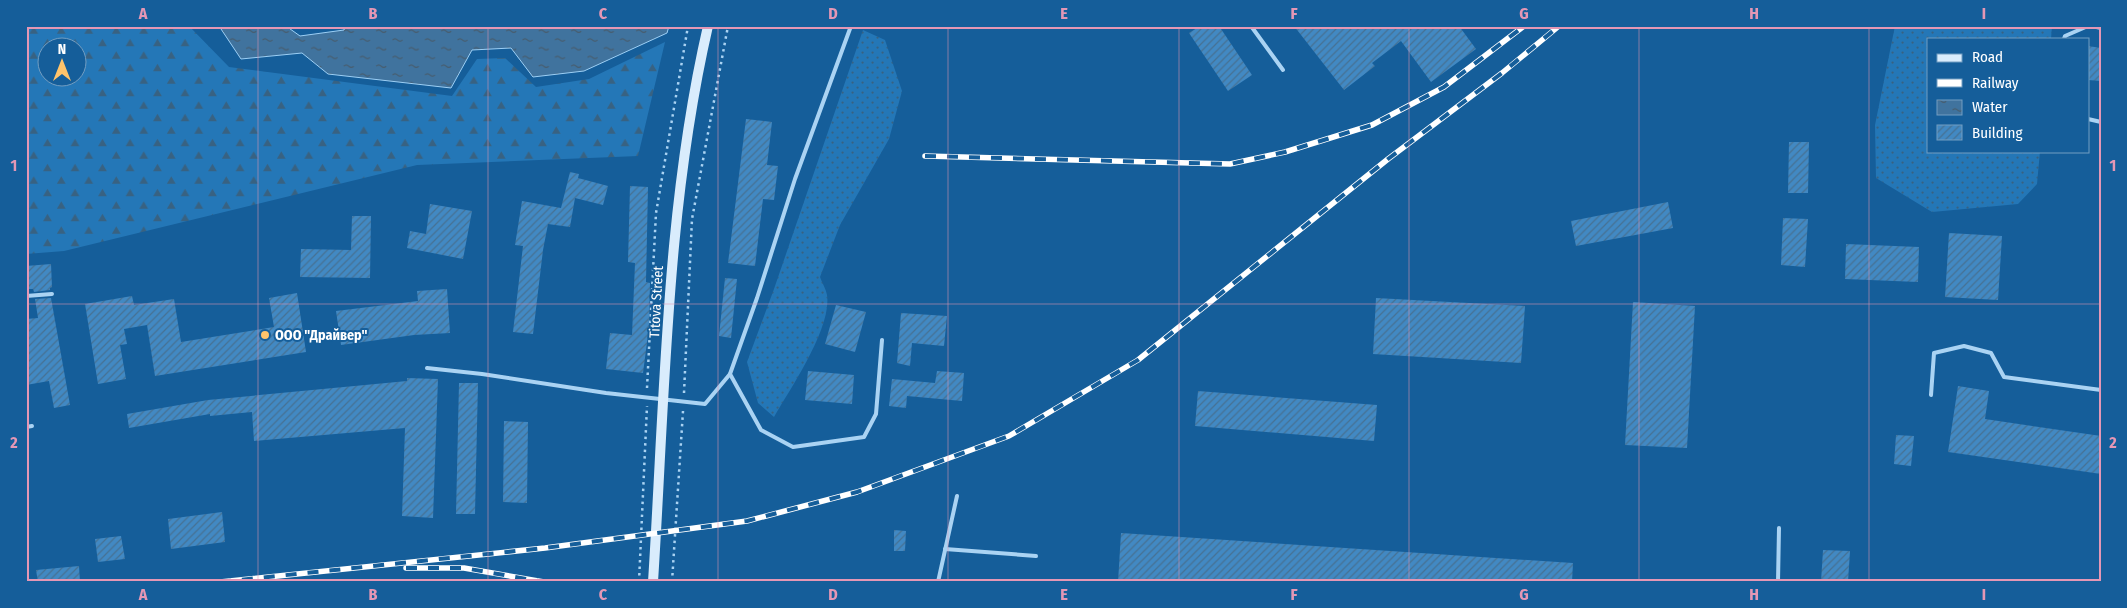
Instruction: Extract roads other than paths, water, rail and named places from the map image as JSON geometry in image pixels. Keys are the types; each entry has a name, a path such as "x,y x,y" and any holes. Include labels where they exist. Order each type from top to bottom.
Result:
{"main road":[{"name":"Titova Street","path":"653,582 673,244 696,78 708,26"}],"lane":[{"path":"427,368 482,374 606,393 704,404 730,374 757,298 795,179 851,26"},
{"path":"1251,26 1283,70"},
{"path":"2064,38 2088,26"},
{"path":"2092,26 2101,28"},
{"path":"26,296 52,294"},
{"path":"730,374 761,430 793,447 864,437 876,414 882,340"},
{"path":"1931,395 1934,353 1964,346 1991,353 2004,377 2101,390"},
{"path":"26,427 32,426"},
{"path":"938,582 957,496"},
{"path":"1778,582 1779,528"},
{"path":"945,549 1036,556"}],"water":[{"path":"219,26 286,26 300,36 344,30 345,26 669,26 667,33 584,71 533,77 511,48 472,50 451,88 328,74 302,53 241,59"}],"railway":[{"path":"925,156 1230,164 1285,152 1372,125 1444,87 1524,26"},
{"path":"220,582 545,548 747,521 857,492 1009,436 1138,360 1388,159 1502,73 1559,26"},
{"path":"406,568 464,568 544,582"}],"place":[{"name":"ООО \"Драйвер\"","path":"265,335"}]}
